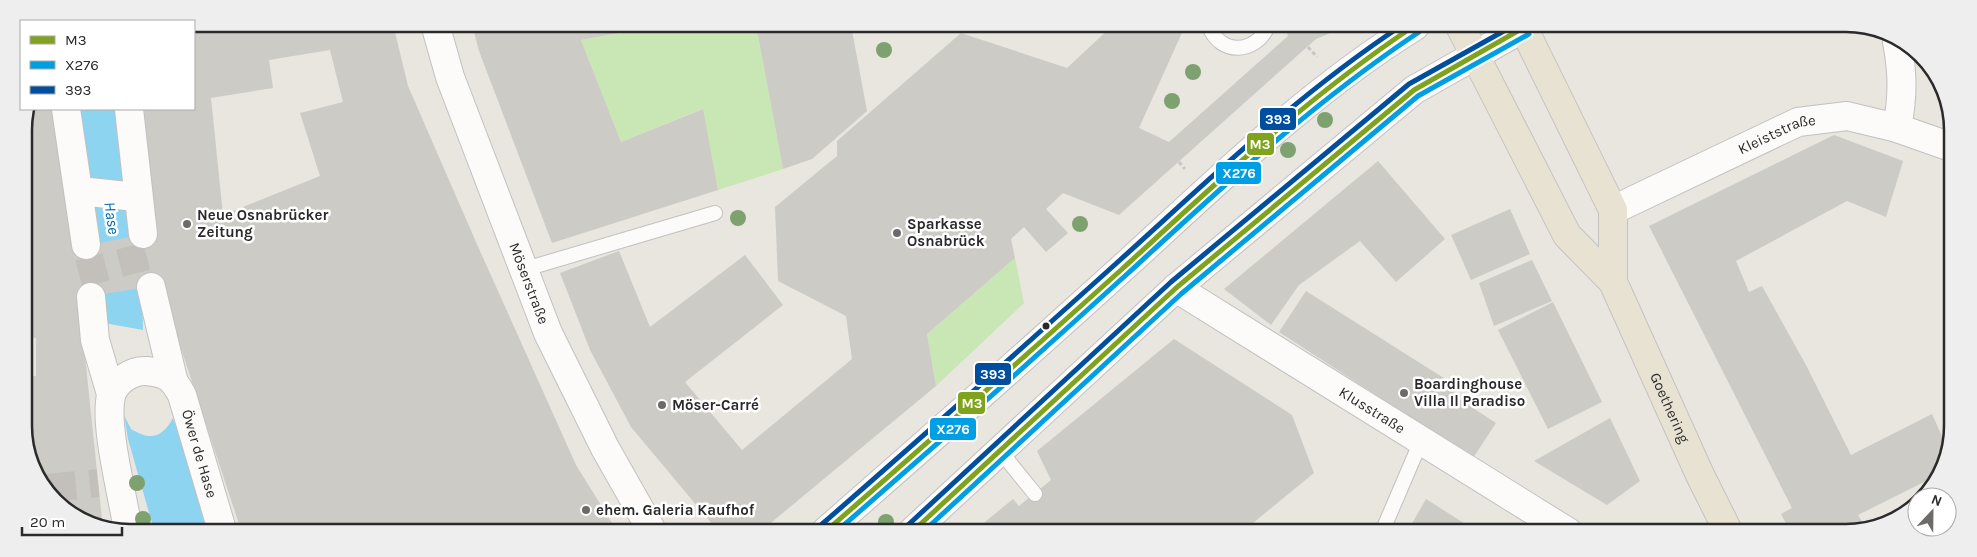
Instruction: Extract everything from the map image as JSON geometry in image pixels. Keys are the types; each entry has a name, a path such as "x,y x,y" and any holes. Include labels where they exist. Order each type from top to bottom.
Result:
{"main road":[{"name":"Goethering","path":"1463,32 1567,235 1613,282 1700,476 1724,524"},
{"name":"Goethering","path":"1525,32 1613,210 1613,282"}],"street":[{"name":"Möserstraße","path":"437,32 450,77 522,270 548,332 605,448 648,524"},
{"path":"834,524 1041,343 1281,126 1346,73 1405,32"},
{"path":"921,524 1001,452 1176,288 1414,90 1514,32"},
{"path":"1897,128 1903,96 1902,66 1898,48"},
{"path":"66,110 86,245"},
{"path":"129,110 143,234"},
{"name":"Kleiststraße","path":"1613,210 1798,122 1847,116 1897,128 1944,145"},
{"path":"89,192 127,196"},
{"name":"Öwer de Hase","path":"151,287 173,379 182,395 220,524"},
{"name":"Klusstraße","path":"1176,288 1555,524"},
{"path":"91,296 95,340 111,394 109,482 126,524"},
{"path":"111,394 124,377 139,371 157,372 173,379"}],"lane":[{"path":"1212,32 1217,40 1237,48 1258,42 1264,32"},
{"path":"522,270 715,213"},
{"path":"1385,524 1421,441"},
{"path":"1001,452 1035,494"}],"path":[{"path":"1308,47 1317,57"},
{"path":"1178,162 1185,169"}],"green space":[{"path":"629,32 757,32 783,169 718,190 702,109 621,142 581,40"},
{"path":"1015,258 1024,303 936,386 927,334"}],"water":[{"name":"Hase","path":"74,110 122,110 142,288 143,330 104,323"},
{"path":"124,415 131,429 150,436 155,436 165,430 173,418 209,524 152,524 128,439"}],"building":[{"path":"195,32 395,32 408,86 476,242 576,465 613,524 239,524 160,285 79,298 102,520 82,511 61,496 53,486 40,464 34,445 32,426 32,376 36,376 36,338 32,338 33,118 35,110 59,110 79,247 151,233 137,110 195,110","holes":["330,50 343,102 300,113 320,176 223,215 211,98 273,88 269,60"]},
{"path":"474,32 626,32 581,40 621,142 703,109 718,190 552,243 479,51"},
{"path":"757,32 852,32 867,111 812,159 783,169"},
{"name":"Sparkasse Osnabrück","path":"1106,32 1182,32 1139,128 1169,142 1288,36 1286,32 1333,32 1316,39 1119,215 1063,193 1046,209 1068,233 1046,252 1024,227 1011,239 1015,258 927,334 936,386 769,524 712,524 631,427 590,350 560,273 619,251 650,327 745,255 783,305 685,382 742,450 852,359 846,316 778,281 775,207 837,156 837,141 961,33 1067,68"},
{"path":"1834,135 1903,161 1886,217 1847,201 1736,261 1749,292 1762,286 1806,365 1851,455 1932,414 1943,439 1943,445 1934,470 1928,480 1914,487 1907,487 1907,490 1858,515 1863,523 1786,524 1781,514 1792,508 1649,226"},
{"path":"1378,161 1445,239 1396,282 1360,241 1299,285 1271,325 1224,289"},
{"path":"1510,209 1530,254 1471,280 1451,235"},
{"path":"1532,260 1552,301 1494,326 1479,283"},
{"path":"1306,291 1458,387 1453,395 1496,423 1473,458 1279,332"},
{"path":"1553,302 1602,402 1548,429 1498,330"},
{"path":"1174,339 1292,415 1314,473 1254,524 983,524 1013,499 1019,506 1051,480 1037,451"},
{"path":"1610,418 1640,481 1607,505 1534,461"},
{"path":"1426,499 1465,524 1412,524"}],"tunnel":[{"path":"79,274 155,254"},
{"path":"54,487 98,483"}],"transit line":[{"name":"393","path":"822,524 1256,138 1326,80 1392,32"},
{"name":"M3","path":"834,524 1011,369 1263,142 1336,82 1405,32"},
{"name":"X276","path":"845,524 1304,117 1419,32"},
{"name":"393","path":"909,524 1171,282 1409,84 1502,32"},
{"name":"M3","path":"921,524 1176,288 1414,90 1516,32"},
{"name":"X276","path":"932,524 1181,294 1418,96 1529,34"}],"place":[{"name":"Neue Osnabrücker Zeitung","path":"187,224"},
{"name":"Sparkasse Osnabrück","path":"897,233"},
{"name":"Boardinghouse Villa Il Paradiso","path":"1404,393"},
{"name":"Möser-Carré","path":"662,405"},
{"name":"ehem. Galeria Kaufhof","path":"586,510"}]}
